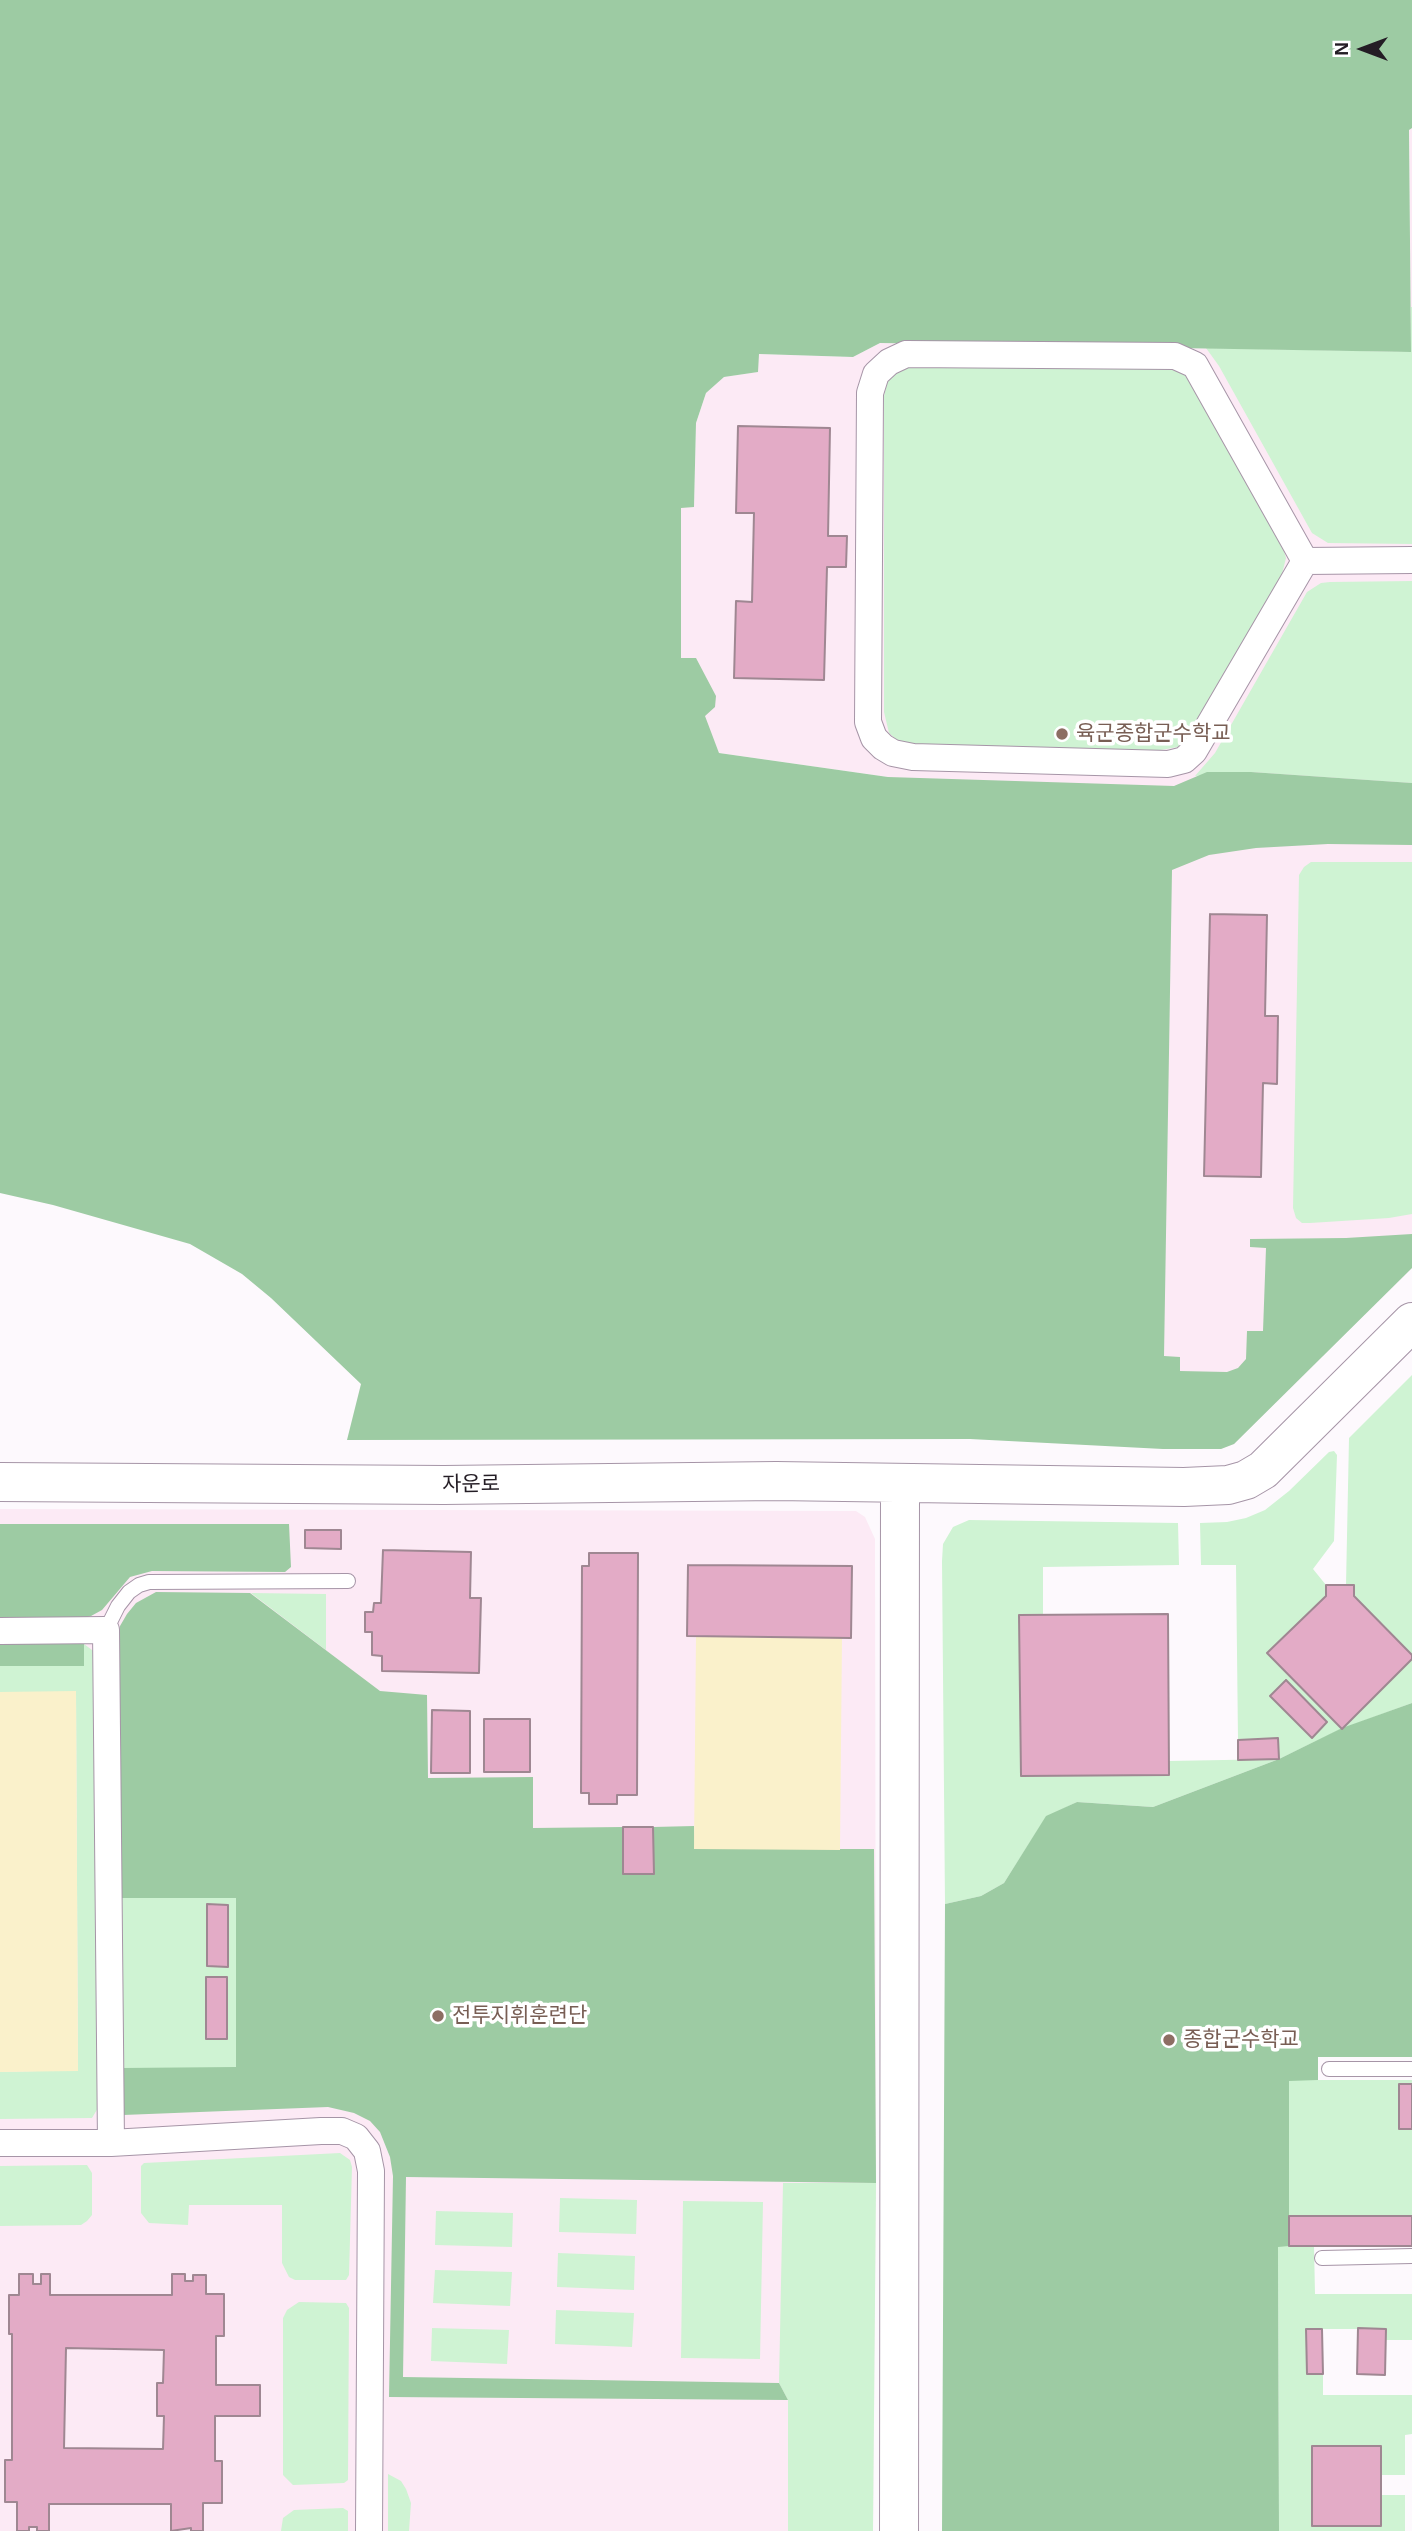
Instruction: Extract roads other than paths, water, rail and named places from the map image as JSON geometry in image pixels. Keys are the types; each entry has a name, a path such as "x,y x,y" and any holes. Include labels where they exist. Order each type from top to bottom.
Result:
{"street":[{"path":"906,355 1175,356 1186,359 1195,365 1305,561 1194,751 1184,760 1168,764 913,757 893,753 874,737 868,722 869,413 870,393 876,374 889,362 906,355"},
{"path":"1305,561 1412,560"},
{"name":"자운로","path":"0,1482 431,1485 776,1481 1184,1487 1228,1485 1246,1480 1263,1470 1412,1322"},
{"path":"899,2531 900,1483"},
{"path":"0,1631 106,1630 111,2143"},
{"path":"0,2144 111,2143 321,2131 342,2132 356,2137 367,2151 370,2171 369,2531"}],"lane":[{"path":"106,1630 118,1606 129,1592 149,1582 348,1581"},
{"path":"1329,2069 1412,2069"},
{"path":"1322,2258 1412,2256"}],"place":[{"name":"육군종합군수학교","path":"1062,734"},
{"name":"전투지휘훈련단","path":"438,2016"},
{"name":"종합군수학교","path":"1169,2040"}]}
